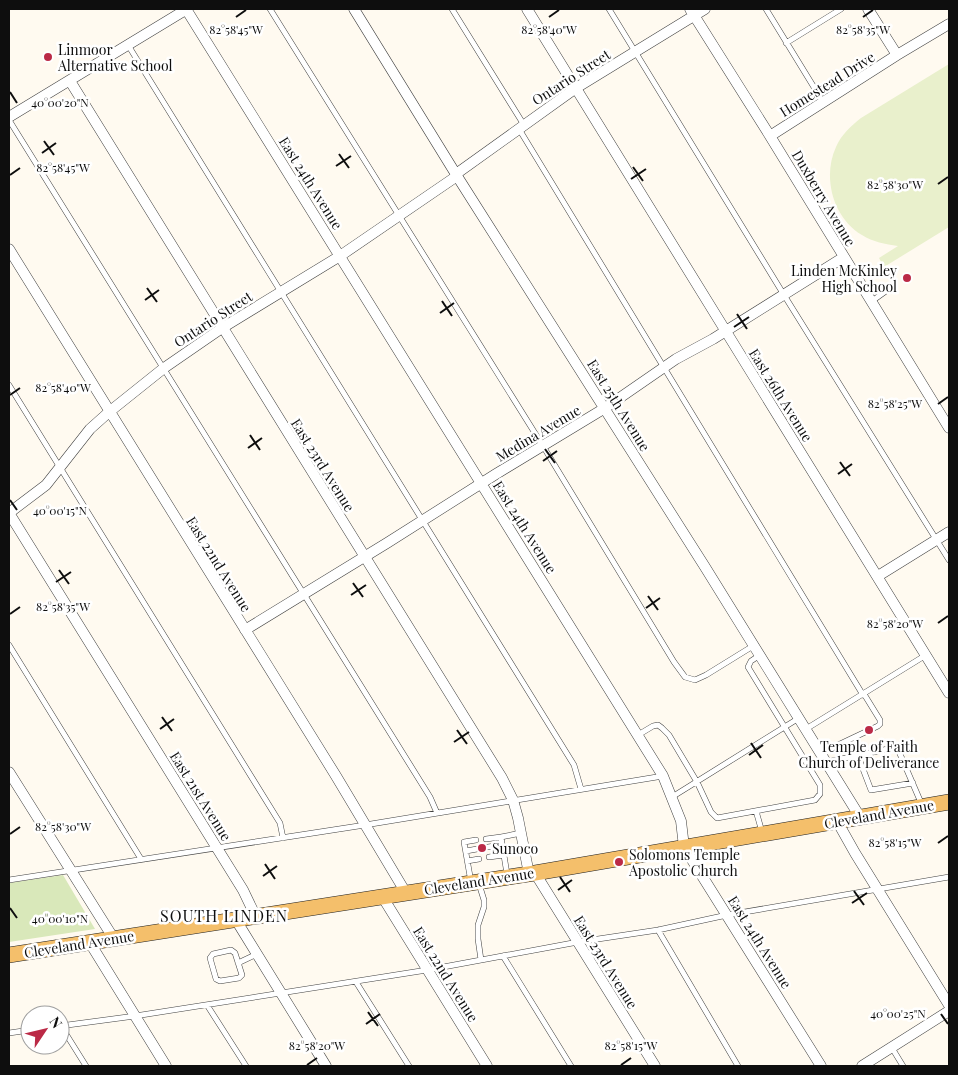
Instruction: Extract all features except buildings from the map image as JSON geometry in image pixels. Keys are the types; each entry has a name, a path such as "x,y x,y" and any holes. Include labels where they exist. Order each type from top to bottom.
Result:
{"main road":[{"name":"Cleveland Avenue","path":"9,956 508,877 949,802"}],"street":[{"path":"9,119 186,9"},
{"name":"East 24th Avenue","path":"186,9 664,776 681,820 684,847 822,1066"},
{"name":"East 25th Avenue","path":"354,9 456,175 605,408 860,817"},
{"name":"East 26th Avenue","path":"527,9 949,693"},
{"name":"Ontario Street","path":"9,513 46,485 90,429 164,368 222,328 340,256 399,216 576,88 636,51 692,12 705,9"},
{"path":"868,9 897,55"},
{"name":"Duxberry Avenue","path":"692,12 949,428"},
{"name":"Homestead Drive","path":"770,136 949,24"},
{"name":"East 23rd Avenue","path":"70,81 502,778 513,800 532,873 578,942 655,1066"},
{"name":"East 22nd Avenue","path":"9,249 406,893"},
{"name":"Medina Avenue","path":"245,630 605,408 676,359 726,331 844,257"},
{"name":"East 21st Avenue","path":"9,513 243,890 256,916"},
{"path":"878,576 949,532"},
{"path":"9,772 114,939"},
{"path":"838,821 855,853 949,1005"},
{"name":"East 22nd Avenue","path":"383,897 487,1066"},
{"path":"236,920 326,1066"},
{"path":"90,943 166,1066"},
{"path":"862,1066 949,1011"}],"lane":[{"path":"270,9 674,662 685,676 695,680 754,646"},
{"path":"452,9 663,368 880,720 878,726 824,758"},
{"path":"609,9 949,560"},
{"path":"766,9 823,102"},
{"path":"786,43 841,9"},
{"path":"128,45 574,765 581,789"},
{"path":"9,119 430,797 437,813"},
{"path":"872,301 886,291"},
{"path":"9,385 280,823 283,838"},
{"path":"9,645 141,859"},
{"path":"638,735 658,725 669,735 697,782 710,812 717,818 815,800 820,794 820,785 748,667 751,661 760,655"},
{"path":"806,729 926,655"},
{"path":"672,797 799,718"},
{"path":"824,758 858,756 898,747 922,806"},
{"path":"858,756 871,790 912,783"},
{"path":"9,880 365,825 664,776"},
{"path":"756,811 763,834"},
{"path":"486,839 521,833"},
{"path":"500,837 508,877"},
{"path":"476,840 464,842 467,861 474,882 484,900 484,907 478,925 481,960"},
{"path":"488,847 502,845"},
{"path":"466,851 477,849"},
{"path":"489,857 504,855"},
{"path":"467,861 479,859"},
{"path":"70,1025 281,994 428,970 578,942 658,930 727,915 949,877"},
{"path":"658,930 738,1066"},
{"path":"231,950 235,953 238,963 241,977 220,981 216,978 210,958 213,954 231,950"},
{"path":"238,963 257,954"},
{"path":"503,956 571,1066"},
{"path":"356,982 409,1066"},
{"path":"208,1005 246,1066"},
{"path":"70,1041 86,1066"},
{"path":"892,1048 903,1066"}],"green space":[{"path":"949,64 949,227 884,267 879,258 898,246 879,242 862,235 852,228 844,218 837,208 830,184 832,159 841,139 861,118"},
{"path":"63,875 95,929 9,942 9,883"}],"place":[{"name":"Linmoor Alternative School","path":"48,57"},
{"name":"Linden McKinley High School","path":"907,278"},
{"name":"Temple of Faith Church of Deliverance","path":"869,730"},
{"name":"Sunoco","path":"482,848"},
{"name":"Solomons Temple Apostolic Church","path":"619,862"}],"district":[{"name":"SOUTH LINDEN","path":"224,915"}]}
